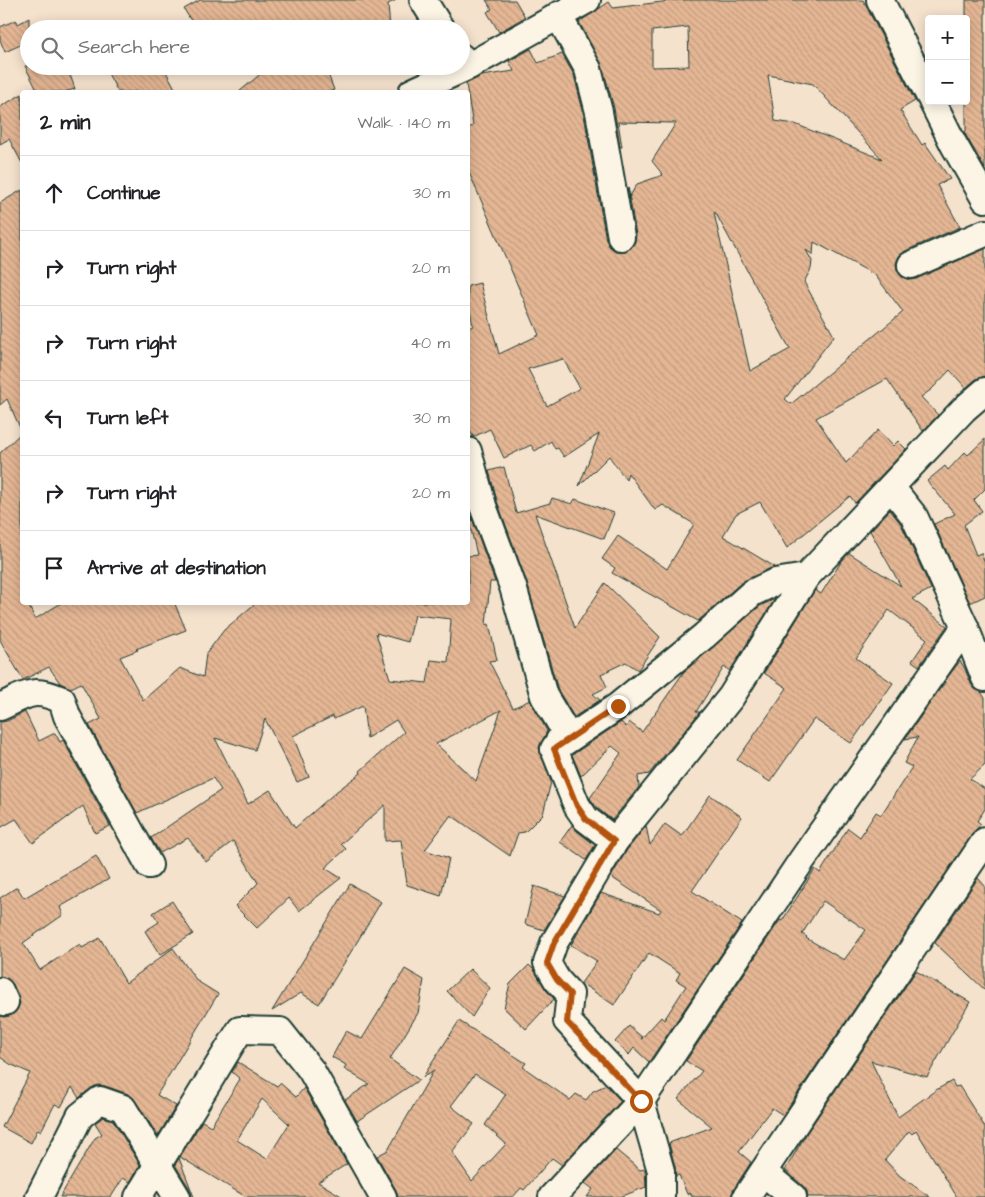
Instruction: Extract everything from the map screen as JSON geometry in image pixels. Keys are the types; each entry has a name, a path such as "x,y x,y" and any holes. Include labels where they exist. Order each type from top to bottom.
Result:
{"street":[{"path":"423,0 435,20"},
{"path":"470,59 587,0"},
{"path":"880,0 925,87"},
{"path":"558,15 588,69 599,112 621,237"},
{"path":"415,90 441,75"},
{"path":"934,105 985,199"},
{"path":"911,265 985,233"},
{"path":"661,1197 661,1171 641,1101 567,1022 570,994 557,980 547,963 554,943 614,841 731,697 806,577 964,409 985,390"},
{"path":"470,458 483,506 513,587 544,696 565,731 554,749"},
{"path":"891,487 914,516 965,627 985,678"},
{"path":"554,749 618,706 704,636 752,592 776,582 806,577"},
{"path":"552,1197 641,1101 802,860 965,627"},
{"path":"0,707 33,692 46,693 62,700 67,716 149,865"},
{"path":"554,749 577,806 586,819 614,841"},
{"path":"746,1197 985,841"},
{"path":"138,1197 240,1030 280,1031 311,1070 383,1197"},
{"path":"39,1197 80,1116 100,1100 123,1108 177,1197"},
{"path":"763,1172 793,1197"}],"building":[{"path":"200,0 396,0 388,4 389,20 191,20 184,9"},
{"path":"486,0 515,0 525,17 499,32 487,12 492,9"},
{"path":"678,0 863,0 915,101 900,110 922,145 925,143 950,179 937,185 960,227 905,251 899,256 896,263 897,271 902,277 910,280 916,279 985,249 985,376 976,379 966,388 950,370 932,389 921,397 938,415 923,431 887,379 816,418 846,463 878,430 893,446 898,441 906,449 855,503 850,496 787,548 760,502 736,514 723,536 775,567 742,582 698,621 612,573 615,568 602,559 618,536 667,569 694,524 663,505 655,510 628,473 626,480 609,456 579,486 599,434 564,457 558,448 555,449 551,441 535,451 531,445 504,458 490,429 473,437 470,430 470,327 473,326 470,310 470,286 480,283 499,354 539,335 470,175 470,127 473,126 470,90 467,90 466,84 481,76 514,71 509,61 531,49 538,63 562,54 574,75 584,115 606,240 615,251 624,252 631,248 635,242 636,235 628,188 630,196 637,184 663,175 652,161 676,123 618,122 622,147 620,147 614,108 602,65 579,22 609,2 613,8","holes":["688,27 689,66 652,67 652,31","768,75 813,84 882,159 795,124 775,121","714,213 790,349 750,371","814,242 875,275 903,312 791,404 785,399 834,336 804,282 811,269 812,261 806,250 813,255","563,359 580,388 547,406 528,369"]},
{"path":"966,0 985,0 985,169 964,132 966,131 966,105 970,105 970,15 966,15"},
{"path":"16,20 18,24 20,23 20,45 5,52 0,40 0,27"},
{"path":"30,75 70,75 75,89 71,90 37,90"},
{"path":"109,75 168,75 176,90 117,90"},
{"path":"259,75 328,75 334,90 241,90"},
{"path":"20,95 20,159 9,139 0,144 0,107"},
{"path":"20,191 20,428 7,399 0,405 0,203"},
{"path":"20,434 20,605 28,605 35,619 58,605 175,605 186,630 120,657 143,700 180,668 203,677 206,654 224,630 253,605 470,605 470,556 477,555 470,525 470,513 495,582 490,582 486,625 489,624 497,660 489,661 513,708 530,700 547,731 539,748 551,782 543,814 525,832 518,833 510,856 451,815 425,850 449,858 441,896 407,885 401,840 385,841 385,805 341,844 346,849 325,868 341,878 299,911 289,898 257,928 235,906 258,883 233,841 206,862 188,838 160,853 151,838 221,790 213,778 137,813 89,725 101,719 81,683 71,688 60,683 49,667 23,680 0,640 0,453","holes":["415,615 451,619 448,662 431,660 427,683 390,679 376,633 408,642","363,706 367,738 396,720 404,732 360,771 361,773 337,791 295,828 270,790 248,804 215,738 255,750 265,719 297,782 309,777 293,736 333,716 334,719","501,710 476,781 436,744"]},
{"path":"985,439 985,489 974,500 982,511 964,525 976,555 981,553 985,563 985,596 970,603 934,524 955,514 927,481 945,466 948,470 965,452 968,455"},
{"path":"504,467 516,513 550,503 552,498 572,504 575,499 614,513 604,539 535,514 575,628 605,583 660,637 638,670 626,662 601,674 607,687 593,694 600,700 574,717 558,690 527,583 497,501 489,471"},
{"path":"890,510 901,524 931,589 912,599 947,626 919,666 912,661 927,639 889,610 856,658 893,683 851,743 814,719 770,782 737,760 787,688 764,673 815,590 821,594 841,562 849,553 901,586 870,531"},
{"path":"775,599 730,671 724,667 696,712 700,712 649,774 638,776 639,787 612,820 597,808 590,798 621,753 612,746 581,776 572,755 621,722 626,727 629,722 642,732 683,673 694,663 696,664 700,658 760,606"},
{"path":"960,661 971,684 985,698 985,765 970,779 985,789 985,809 977,821 981,824 973,833 783,1115 772,1108 739,1152 751,1162 731,1197 693,1197 690,1193 687,1194 679,1175 676,1176 669,1143 712,1127 678,1099 702,1071 686,1061 780,920 782,921 815,869 820,873 848,828 860,837 876,812 881,815 912,767 904,763 918,737 905,739 946,683 944,682","holes":["823,901 866,930 844,960 802,934"]},
{"path":"25,712 39,741 55,733 60,742 63,740 110,826 95,833 83,806 33,843 16,819 0,828 0,722 7,721"},
{"path":"710,795 742,817 692,891 742,923 649,1062 634,1048 629,1055 615,1042 629,1026 642,1037 661,1017 664,1020 686,986 676,980 680,973 649,953 614,1005 581,983 597,961 571,945 601,893 659,913 661,910 611,877 627,850 646,826 650,845 665,824 682,836"},
{"path":"572,825 595,845 586,860 560,842"},
{"path":"96,856 109,879 60,907 63,915 23,943 40,970 80,944 82,948 100,938 126,983 173,948 197,981 218,994 157,1095 176,1106 158,1136 135,1100 128,1094 98,1085 79,1098 72,1087 61,1107 55,1104 41,1131 38,1129 31,1143 2,1127 30,1073 0,1057 0,1016 12,1015 20,1003 13,984 8,979 0,976 0,898 17,887 24,898"},
{"path":"978,878 985,886 985,990 935,943"},
{"path":"350,884 381,902 319,1004 301,993 272,1011"},
{"path":"534,886 565,896 544,930 525,924"},
{"path":"172,901 193,934 160,955 145,931 159,922 153,913"},
{"path":"529,965 554,999 526,1029 504,1008 510,984"},
{"path":"405,969 424,980 418,1013 390,1059 419,1080 357,1121 345,1100 369,1084 344,1069 346,1065 332,1057 346,1031 362,1039"},
{"path":"470,969 490,988 472,1017 447,991"},
{"path":"916,971 970,1002 927,1077 871,1061 898,1117 952,1081 955,1087 959,1086 985,1127 985,1197 957,1197 916,1130 912,1134 909,1131 885,1160 900,1176 930,1197 808,1197 807,1191 803,1186 785,1170 808,1131"},
{"path":"459,1021 526,1063 523,1067 570,1100 576,1094 586,1100 593,1091 606,1085 621,1101 562,1165 552,1158 524,1190 521,1188 513,1197 398,1197 377,1156 388,1150 434,1070 423,1077","holes":["475,1074 506,1094 485,1125 506,1144 472,1181 452,1152 474,1124 451,1106"]},
{"path":"238,1062 277,1086 280,1083 296,1097 304,1088 347,1164 318,1182 343,1197 246,1197 180,1157 202,1121 211,1126 240,1079 232,1072","holes":["262,1099 289,1124 267,1159 237,1140"]},
{"path":"103,1117 113,1120 140,1165 130,1182 123,1178 111,1197 60,1197 95,1138 102,1134 95,1123"},
{"path":"616,1150 640,1170 645,1169 646,1187 620,1197 587,1197 593,1189 585,1183"},
{"path":"179,1158 194,1197 192,1197 190,1189 175,1165"}],"route":[{"path":"618,706 554,749 577,806 586,819 614,841 554,943 547,963 557,980 570,994 567,1022 641,1101"}]}
